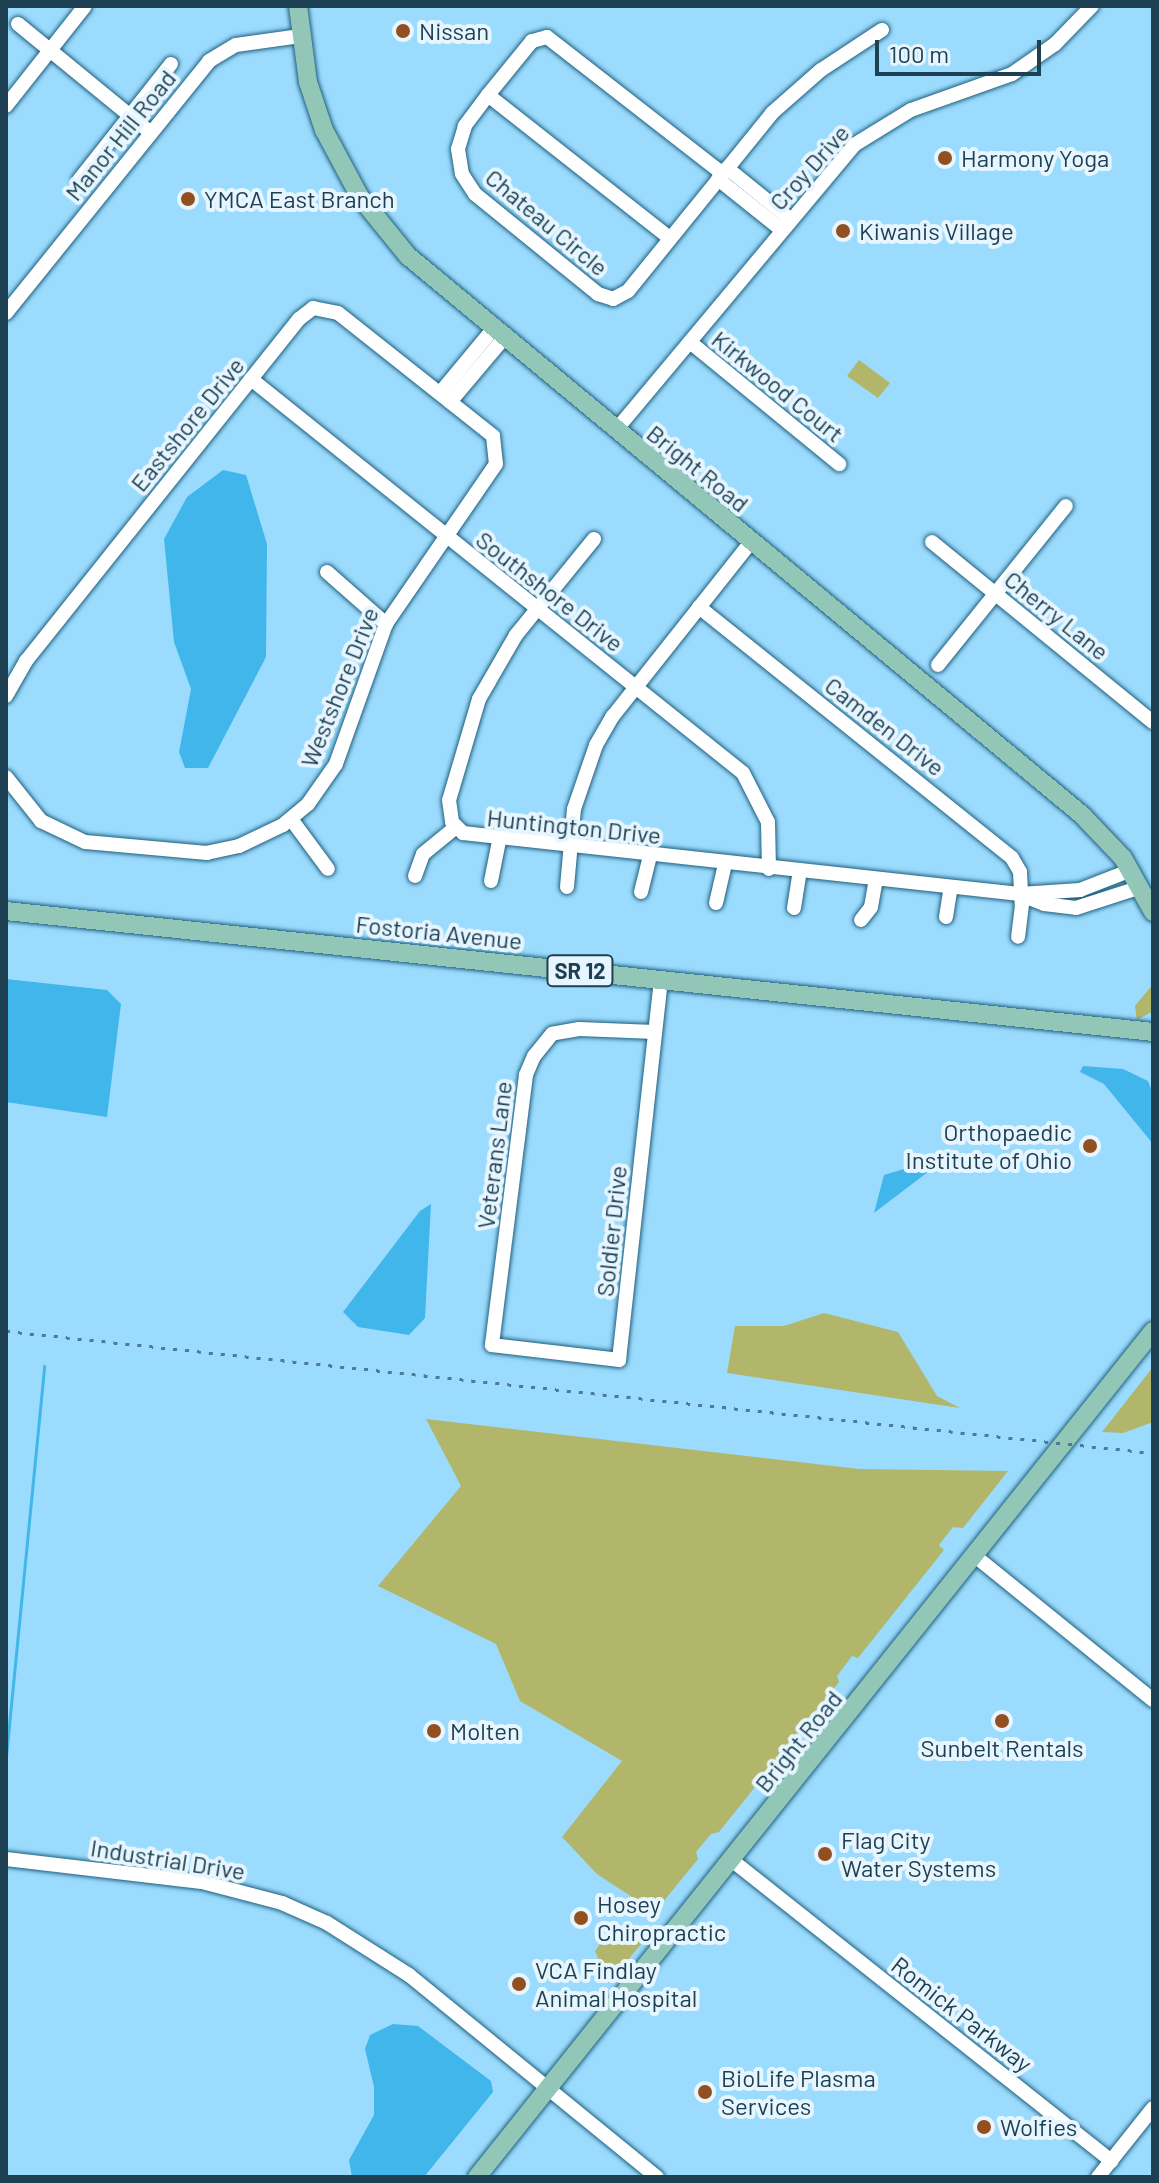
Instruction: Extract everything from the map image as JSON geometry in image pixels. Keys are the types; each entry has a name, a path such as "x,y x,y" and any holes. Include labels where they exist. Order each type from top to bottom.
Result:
{"main road":[{"name":"Bright Road","path":"298,6 300,36 315,106 360,197 408,256 1082,815 1131,870 1153,912"},
{"name":"Fostoria Avenue","path":"6,911 1153,1032"},
{"name":"Bright Road","path":"477,2177 733,1861 1153,1331"}],"street":[{"path":"6,106 85,6"},
{"name":"Croy Drive","path":"616,430 786,224 867,135 911,110 1012,74 1055,44 1092,6"},
{"path":"18,24 150,132"},
{"name":"Chateau Circle","path":"723,173 555,39 532,41 488,95 459,141 465,181 598,294 621,296 801,85 882,30"},
{"name":"Manor Hill Road","path":"6,313 150,132 222,50 300,36"},
{"path":"79,180 171,64"},
{"path":"488,95 670,238"},
{"path":"723,173 786,224"},
{"name":"Eastshore Drive","path":"6,696 26,661 299,319 322,307 338,313 445,397"},
{"path":"445,397 500,333"},
{"name":"Kirkwood Court","path":"690,342 839,464"},
{"name":"Southshore Drive","path":"251,379 748,779 768,822 769,869"},
{"name":"Westshore Drive","path":"6,777 41,821 93,844 207,853 254,840 291,819 336,764 386,624 498,456 493,436 445,397"},
{"path":"938,665 1066,506"},
{"name":"Huntington Drive","path":"594,539 503,655 470,721 449,800 456,827 470,837 1020,894 1080,890 1131,870"},
{"path":"567,887 574,809 589,761 636,686 751,542"},
{"name":"Cherry Lane","path":"932,542 1153,722"},
{"path":"327,572 386,624"},
{"name":"Camden Drive","path":"699,607 1001,846 1017,865 1020,894 1018,937"},
{"path":"291,819 328,869"},
{"path":"415,876 423,854 456,827"},
{"path":"491,881 499,841"},
{"path":"641,892 650,856"},
{"path":"716,903 725,864"},
{"path":"794,908 800,872"},
{"path":"861,920 871,907 876,880"},
{"path":"946,917 951,887"},
{"name":"Huntington Drive","path":"1020,894 1044,904 1076,908 1141,887"},
{"name":"Soldier Drive","path":"492,1345 619,1360 661,979"},
{"name":"Veterans Lane","path":"492,1345 526,1075 534,1056 552,1034 579,1029 655,1032"},
{"path":"975,1556 1153,1700"},
{"name":"Industrial Drive","path":"6,1859 202,1882 305,1912 391,1961 657,2177"},
{"name":"Romick Parkway","path":"733,1861 1111,2161"},
{"path":"1098,2177 1153,2108"}],"green space":[{"path":"859,360 890,383 878,398 847,376"},
{"path":"1153,984 1153,1011 1137,1020 1135,1006"},
{"path":"824,1313 898,1332 937,1396 960,1408 727,1373 735,1326 784,1326"},
{"path":"1153,1367 1153,1422 1123,1433 1102,1432"},
{"path":"426,1419 859,1469 1008,1471 963,1528 953,1527 939,1545 944,1550 858,1658 852,1656 837,1676 839,1682 719,1832 711,1834 696,1852 698,1859 655,1912 597,1874 562,1837 622,1761 520,1701 496,1644 378,1586 461,1486"},
{"path":"621,1926 642,1943 609,1983 594,1975 600,1962 595,1951 608,1933"}],"water":[{"path":"223,470 246,475 267,544 266,657 208,768 185,768 179,752 191,689 174,642 164,539 187,497"},
{"path":"6,979 107,990 121,1004 107,1117 6,1102"},
{"path":"1083,1066 1123,1069 1148,1081 1153,1094 1153,1144 1104,1084 1080,1072"},
{"path":"940,1158 941,1162 874,1213 884,1175"},
{"path":"431,1204 425,1318 409,1335 358,1327 343,1312 420,1211"},
{"path":"393,2024 418,2026 491,2081 493,2092 424,2177 352,2177 349,2160 374,2115 374,2087 365,2049 370,2035"}],"waterway":[{"path":"6,1756 44,1366"}],"railway":[{"path":"6,1331 1153,1453"}],"place":[{"name":"Nissan","path":"403,31"},
{"name":"Harmony Yoga","path":"945,158"},
{"name":"YMCA East Branch","path":"188,199"},
{"name":"Kiwanis Village","path":"843,231"},
{"name":"Orthopaedic Institute of Ohio","path":"1090,1146"},
{"name":"Sunbelt Rentals","path":"1002,1721"},
{"name":"Molten","path":"434,1731"},
{"name":"Flag City Water Systems","path":"825,1854"},
{"name":"Hosey Chiropractic","path":"581,1918"},
{"name":"VCA Findlay Animal Hospital","path":"519,1984"},
{"name":"BioLife Plasma Services","path":"705,2092"},
{"name":"Wolfies","path":"984,2127"}]}
